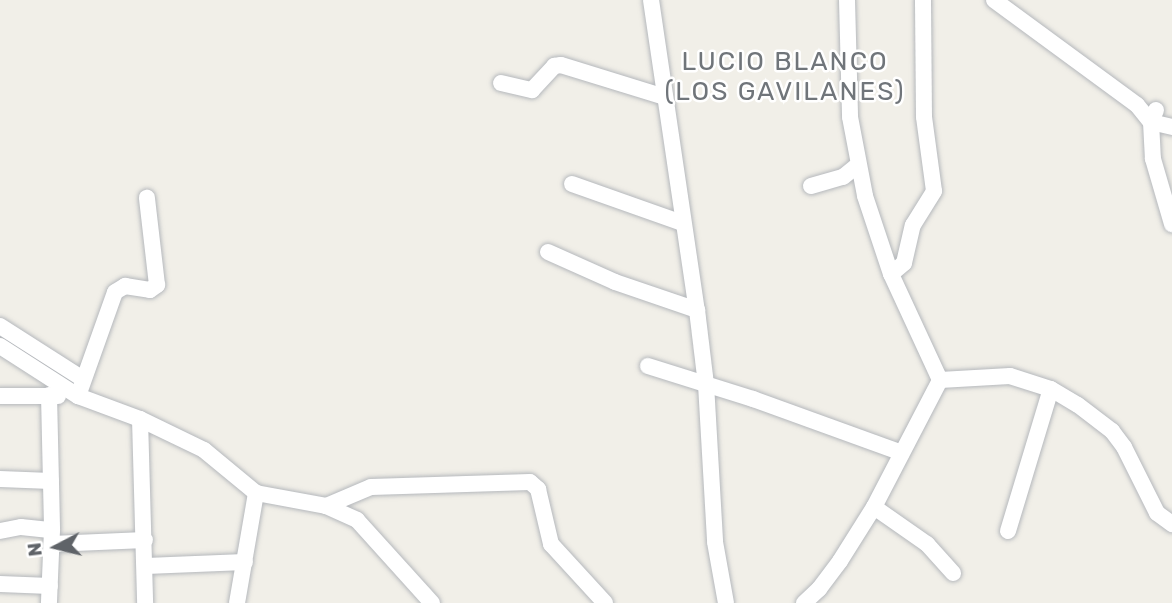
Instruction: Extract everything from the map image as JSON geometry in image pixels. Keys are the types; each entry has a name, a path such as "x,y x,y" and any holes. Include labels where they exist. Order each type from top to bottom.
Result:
{"street":[{"path":"650,0 706,384 715,542 726,603"},
{"path":"847,0 850,117 858,164 876,235 940,380"},
{"path":"891,274 904,263 913,225 934,195 924,117 923,0"},
{"path":"994,0 1137,105 1160,115 1172,127"},
{"path":"501,83 532,90 554,66 561,65 665,97"},
{"path":"1160,115 1157,181 1172,224"},
{"path":"811,186 843,177 858,164"},
{"path":"572,184 682,223"},
{"path":"78,396 115,292 125,286 150,290 157,285 147,198"},
{"path":"548,251 615,282 696,310"},
{"path":"0,326 83,379"},
{"path":"0,346 78,396 140,419 204,450 256,493 326,506 357,520 372,533 432,603"},
{"path":"648,366 902,453"},
{"path":"940,380 1010,376 1051,389 1101,420 1124,447 1157,513 1172,524"},
{"path":"804,603 819,589 840,561 874,507 940,380"},
{"path":"1008,531 1051,389"},
{"path":"49,395 52,537 49,603"},
{"path":"0,396 78,396"},
{"path":"140,419 145,603"},
{"path":"0,479 51,481"},
{"path":"326,506 371,487 530,482 538,489 551,544 605,603"},
{"path":"237,603 256,493"},
{"path":"874,507 927,544 953,573"},
{"path":"0,531 21,527 52,537 145,540"},
{"path":"146,566 245,562"},
{"path":"0,584 50,586"}],"district":[{"name":"LUCIO BLANCO (LOS GAVILANES)","path":"785,77"}]}
